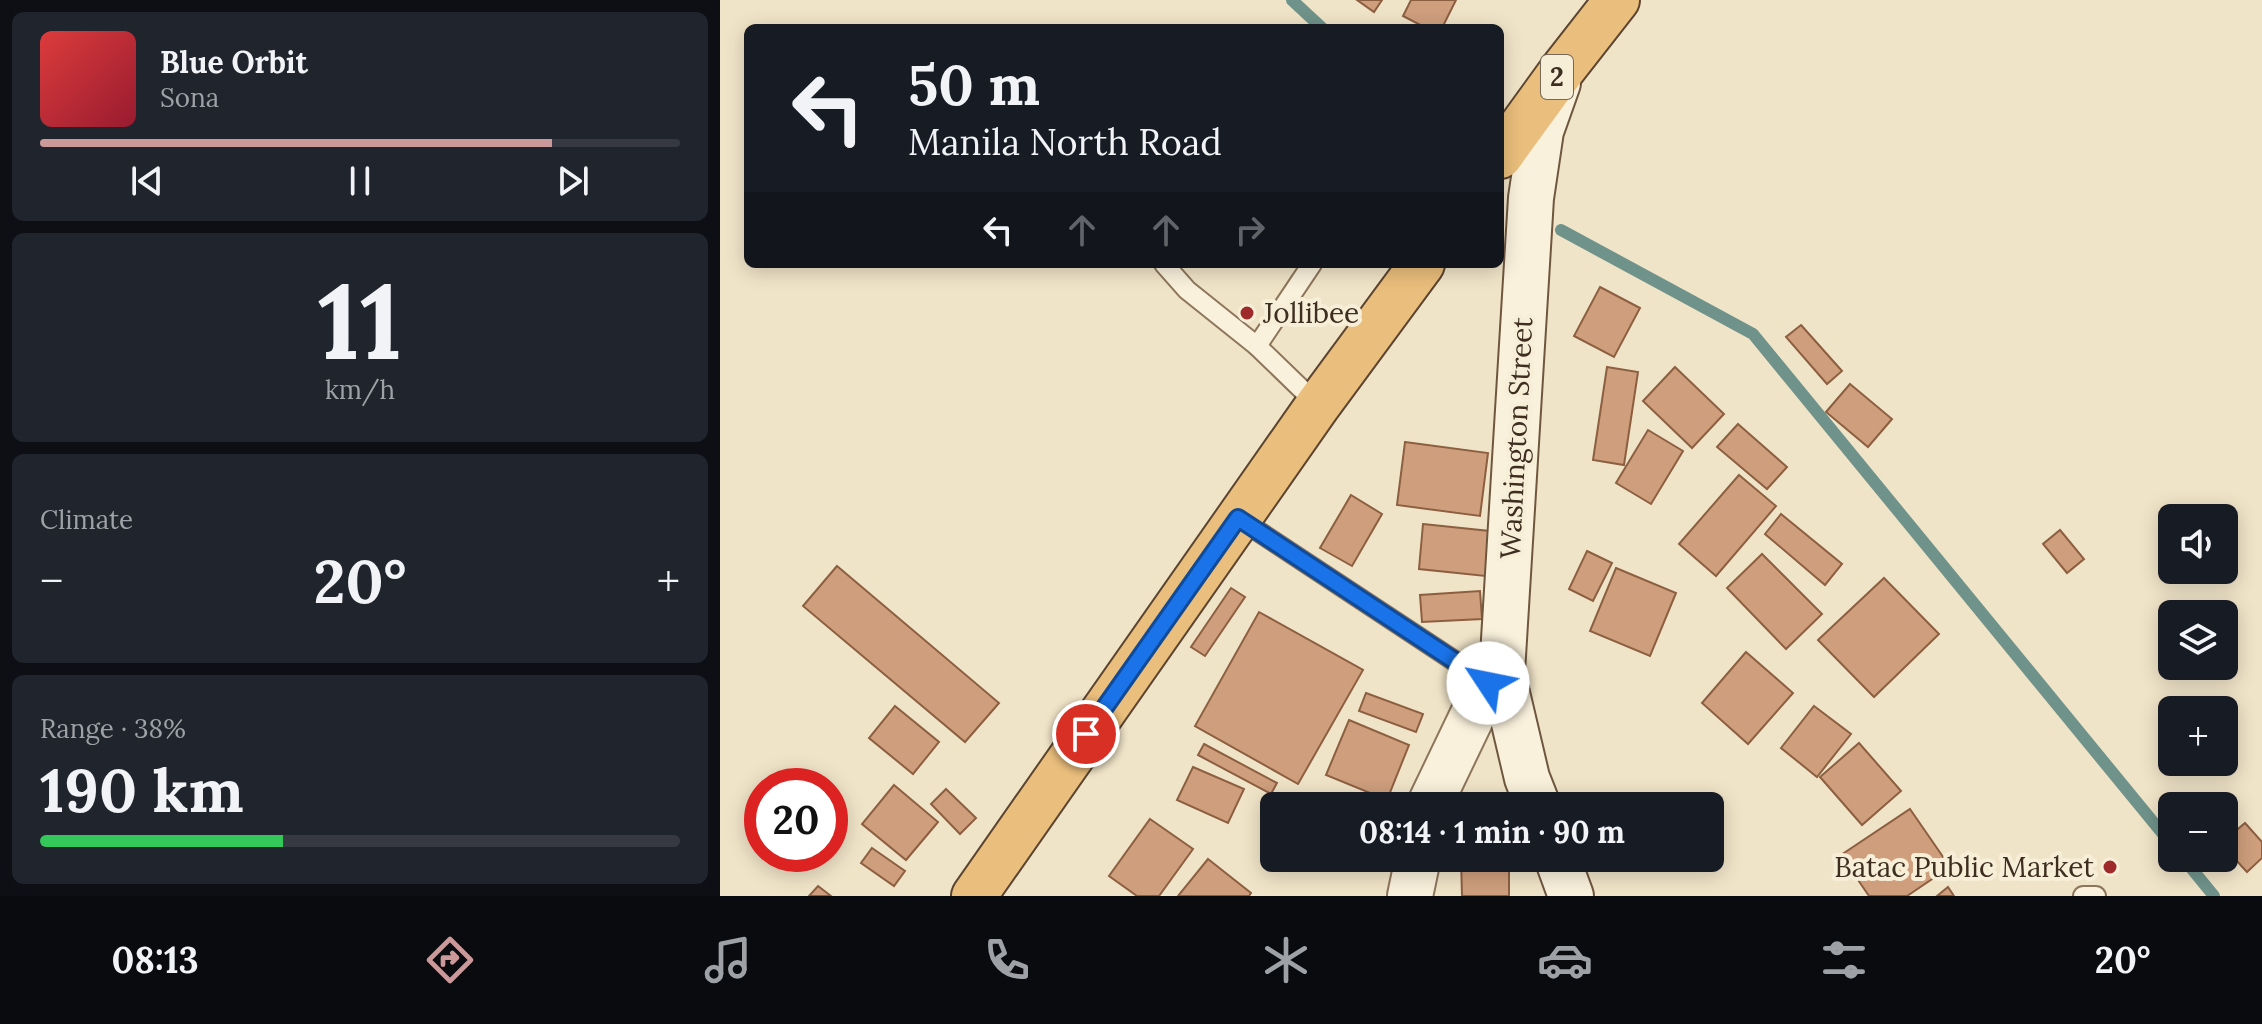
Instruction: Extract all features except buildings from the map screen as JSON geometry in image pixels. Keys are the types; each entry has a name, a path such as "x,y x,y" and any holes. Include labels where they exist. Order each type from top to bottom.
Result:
{"highway":[{"name":"2","path":"1504,150 1617,0"},
{"path":"974,896 1318,405 1419,268"}],"main road":[{"name":"Washington Street","path":"1532,792 1495,678 1531,198 1541,131 1563,69"},
{"path":"1436,792 1495,678"},
{"path":"1410,896 1415,872"},
{"path":"1562,872 1571,896"}],"lane":[{"path":"1168,268 1187,290 1257,346 1318,405"},
{"path":"1257,346 1309,268"},
{"path":"1238,518 1495,678"},
{"path":"2083,896 2096,896"}],"waterway":[{"path":"1292,0 1318,24"},
{"path":"1561,230 1753,334 2158,828"},
{"path":"2194,872 2214,896"}],"place":[{"name":"Jollibee","path":"1247,313"},
{"name":"Batac Public Market","path":"2110,867"}],"route":[{"path":"1086,734 1238,518 1488,683"}]}
